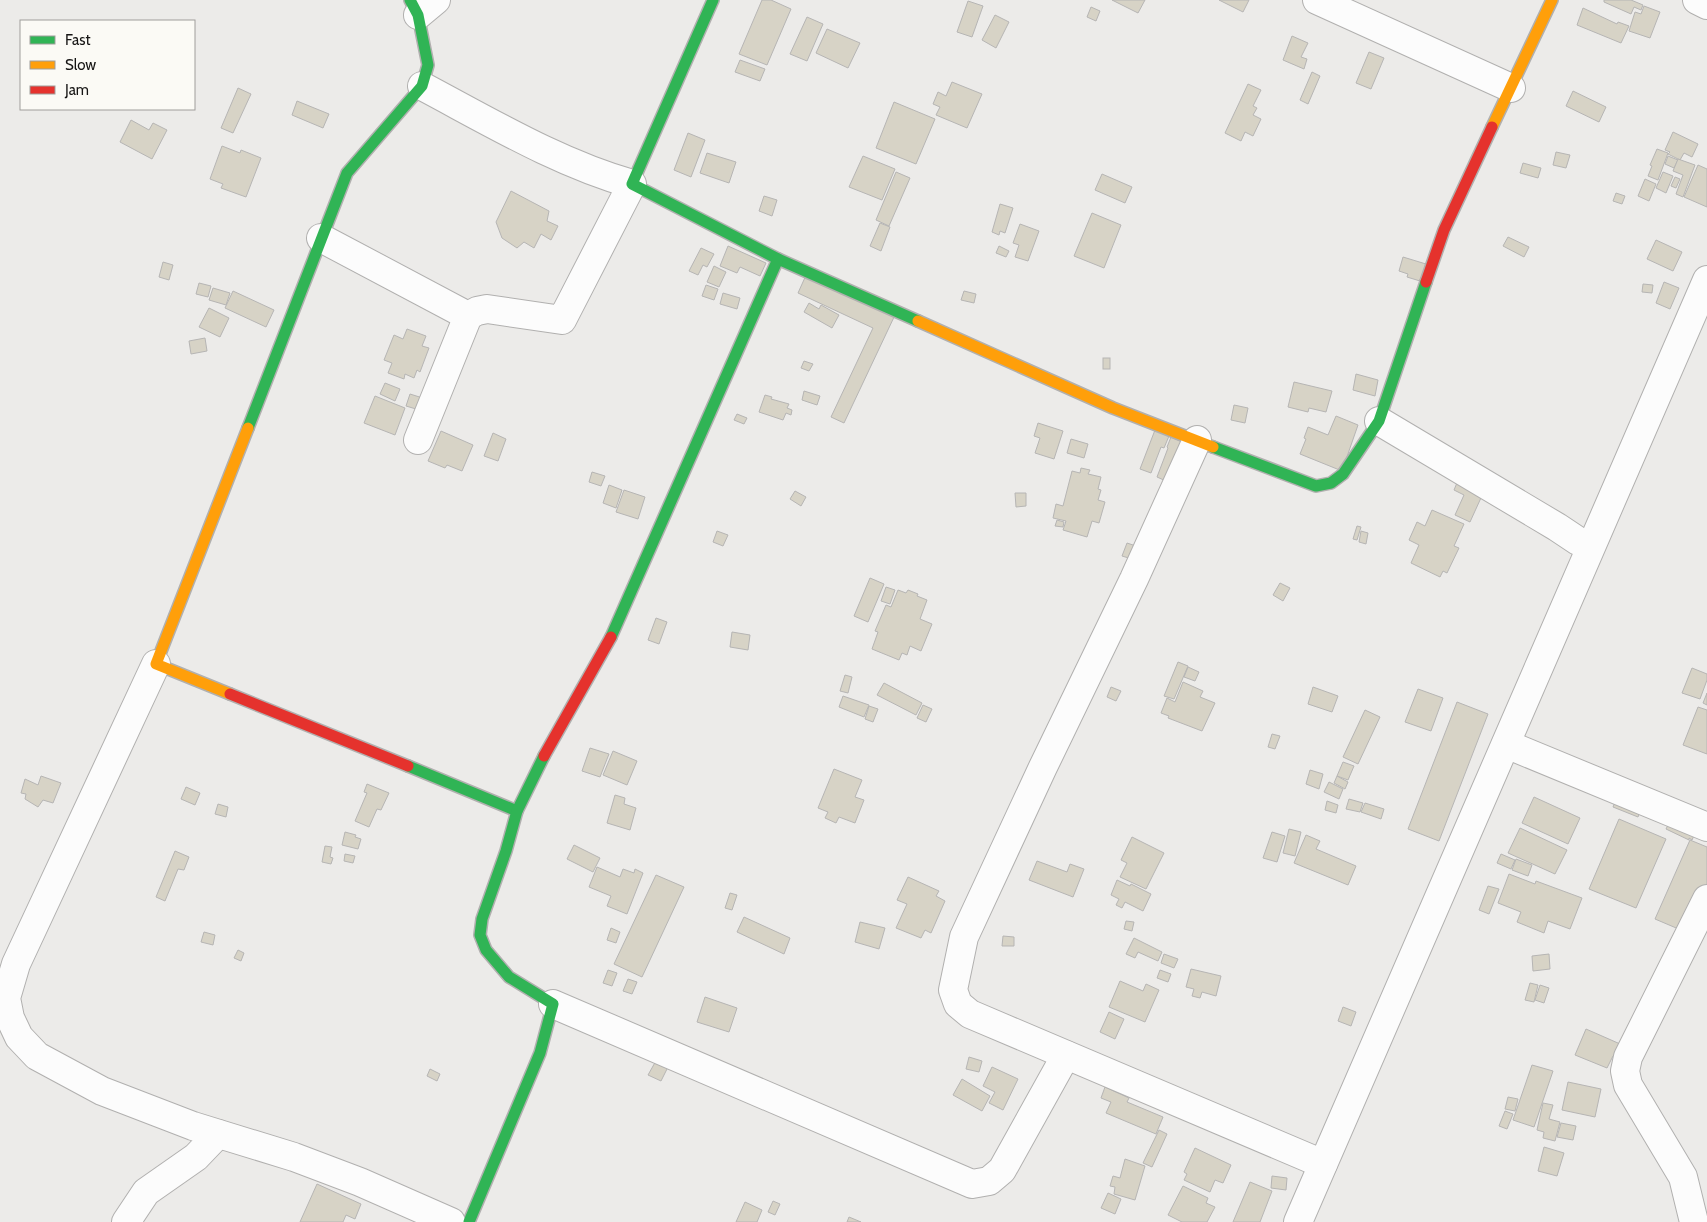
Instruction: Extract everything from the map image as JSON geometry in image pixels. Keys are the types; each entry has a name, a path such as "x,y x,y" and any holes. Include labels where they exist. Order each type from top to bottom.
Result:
{"street":[{"path":"418,440 468,316 477,311 487,309 562,320 632,184 713,0"},
{"path":"1317,0 1511,88"},
{"path":"422,86 538,147 602,176 632,184 778,259 1113,408 1316,486 1331,483 1343,474 1379,421 1444,230 1552,0"},
{"path":"1697,0 1707,5"},
{"path":"421,5 428,65 422,86 347,173 156,664 16,964 6,998 10,1018 19,1037 37,1056 102,1090 218,1134 294,1157 360,1182 450,1222"},
{"path":"321,238 468,316"},
{"path":"778,259 612,636 551,742 517,811 506,851 482,919 480,935 486,950 509,977 553,1004 972,1184 989,1181 1002,1170 1066,1055"},
{"path":"1298,1222 1707,280"},
{"path":"1379,421 1578,541"},
{"path":"1197,440 1134,579 1047,758 964,937 953,990 958,1004 970,1014 1323,1164"},
{"path":"1567,604 1572,560 1589,508 1612,472 1631,456"},
{"path":"156,664 517,811"},
{"path":"1506,744 1707,827"},
{"path":"1694,1222 1695,1182 1628,1085 1625,1071 1628,1057 1707,899"},
{"path":"470,1222 540,1053 553,1004"},
{"path":"126,1222 146,1192 196,1157 218,1134"}],"building":[{"path":"762,0 771,0 791,9 767,65 739,54"},
{"path":"1112,0 1145,0 1138,13"},
{"path":"1219,0 1249,0 1243,12"},
{"path":"1604,0 1631,0 1643,5 1641,10 1634,7 1631,14 1604,2"},
{"path":"968,1 983,6 972,37 957,32"},
{"path":"1644,6 1660,12 1650,38 1629,31 1635,12 1641,14"},
{"path":"1091,7 1100,11 1096,21 1087,17"},
{"path":"1583,8 1617,24 1618,22 1629,26 1621,43 1577,25"},
{"path":"995,15 1009,22 996,48 982,40"},
{"path":"807,17 823,24 807,61 790,54"},
{"path":"827,29 860,43 848,68 816,53"},
{"path":"1292,36 1308,43 1301,57 1307,59 1304,69 1283,60"},
{"path":"1369,52 1384,58 1371,89 1356,83"},
{"path":"740,60 765,69 760,81 735,72"},
{"path":"1312,72 1320,76 1308,104 1300,100"},
{"path":"952,82 982,94 967,128 936,115 940,107 933,104 938,92 946,96"},
{"path":"1248,84 1261,90 1253,106 1257,108 1253,115 1261,119 1253,136 1245,132 1241,141 1225,133"},
{"path":"238,88 251,94 233,133 221,128"},
{"path":"1573,91 1606,107 1599,122 1566,106"},
{"path":"297,101 329,114 323,128 292,115"},
{"path":"894,102 935,119 916,164 876,148"},
{"path":"131,120 149,130 153,123 167,130 152,159 120,142"},
{"path":"1673,132 1698,144 1692,157 1684,153 1680,160 1668,154 1670,152 1665,150"},
{"path":"688,133 705,140 691,177 674,170"},
{"path":"222,146 240,153 241,150 261,158 246,197 221,188 223,184 210,179"},
{"path":"1657,149 1668,153 1658,180 1648,176 1652,166 1650,165"},
{"path":"1556,152 1570,155 1566,168 1553,165"},
{"path":"707,153 736,162 729,183 700,173"},
{"path":"863,156 895,169 882,200 849,187"},
{"path":"1668,156 1678,160 1674,168 1665,164"},
{"path":"1678,159 1695,165 1683,197 1676,194 1683,175 1673,171"},
{"path":"1523,163 1541,168 1538,178 1520,173"},
{"path":"1698,165 1707,169 1707,207 1684,197"},
{"path":"896,172 910,178 889,226 876,220"},
{"path":"1663,172 1673,176 1666,193 1656,188"},
{"path":"1102,174 1132,187 1125,203 1095,190"},
{"path":"1675,177 1680,179 1676,188 1671,186"},
{"path":"1645,179 1656,184 1649,201 1638,196"},
{"path":"511,191 549,211 547,221 558,226 551,240 541,234 534,248 524,242 517,248 502,238 496,222"},
{"path":"1616,193 1625,196 1622,204 1613,201"},
{"path":"764,196 777,200 772,216 759,211"},
{"path":"1000,204 1013,208 1005,233 1000,231 999,235 992,232"},
{"path":"1092,213 1121,225 1104,268 1074,256"},
{"path":"880,223 890,227 881,251 870,246"},
{"path":"1020,224 1039,231 1028,261 1015,257 1019,245 1013,243"},
{"path":"1508,237 1529,247 1524,257 1503,246"},
{"path":"1656,240 1682,252 1673,271 1647,259"},
{"path":"728,246 766,263 760,276 740,267 737,273 720,266"},
{"path":"999,246 1009,251 1006,257 996,253"},
{"path":"701,248 714,254 707,267 703,265 698,275 689,271"},
{"path":"1403,257 1426,264 1420,281 1407,277 1408,274 1399,271"},
{"path":"163,262 173,265 169,280 159,277"},
{"path":"714,266 726,272 719,287 707,282"},
{"path":"807,273 895,315 844,423 831,417 873,328 798,293"},
{"path":"1664,282 1679,288 1670,309 1656,303"},
{"path":"199,283 211,286 208,297 196,294"},
{"path":"1643,284 1653,285 1652,293 1642,292"},
{"path":"706,285 718,289 714,300 702,296"},
{"path":"213,288 230,293 226,305 209,300"},
{"path":"233,291 274,310 266,327 225,308"},
{"path":"964,291 976,294 974,303 961,300"},
{"path":"723,293 740,298 737,309 720,304"},
{"path":"809,303 819,309 821,305 839,315 832,328 804,312"},
{"path":"209,308 229,318 220,337 199,327"},
{"path":"407,329 426,336 422,346 429,348 420,372 417,370 414,378 405,374 404,379 388,373 392,363 384,360 394,335 403,339"},
{"path":"205,338 207,351 191,354 189,341"},
{"path":"1103,358 1110,358 1110,369 1103,369"},
{"path":"804,361 813,364 809,371 801,368"},
{"path":"1356,374 1378,380 1375,396 1353,390"},
{"path":"1294,382 1332,391 1326,412 1309,408 1308,412 1288,407"},
{"path":"385,383 400,389 395,401 380,394"},
{"path":"804,391 820,396 817,405 802,400"},
{"path":"410,394 429,400 426,412 406,406"},
{"path":"765,395 772,397 771,399 789,404 787,408 792,410 791,415 786,413 783,420 759,412"},
{"path":"375,396 405,408 395,435 364,423"},
{"path":"1234,405 1248,408 1245,423 1231,420"},
{"path":"737,414 747,418 744,424 734,420"},
{"path":"1336,416 1358,425 1342,471 1300,454 1308,427 1328,435"},
{"path":"1038,423 1063,431 1054,459 1035,453 1040,438 1034,436"},
{"path":"1155,430 1169,436 1164,448 1161,447 1151,473 1140,469"},
{"path":"441,431 473,445 462,471 447,465 445,468 428,461"},
{"path":"493,433 506,439 498,461 484,456"},
{"path":"1171,437 1182,442 1166,481 1157,477"},
{"path":"1071,439 1088,444 1084,458 1067,453"},
{"path":"1081,468 1090,470 1088,474 1101,477 1098,489 1101,490 1098,500 1105,502 1099,523 1092,521 1087,537 1063,530 1066,521 1053,518 1056,504 1063,506 1072,471 1080,473"},
{"path":"592,472 605,476 601,486 589,482"},
{"path":"1459,478 1485,489 1470,522 1455,515 1464,495 1454,490"},
{"path":"609,485 622,490 616,508 603,503"},
{"path":"624,490 645,497 638,519 616,512"},
{"path":"795,491 806,497 801,506 790,499"},
{"path":"1015,493 1026,493 1026,506 1016,507"},
{"path":"1432,510 1464,524 1454,546 1459,548 1447,573 1443,571 1440,577 1411,563 1419,545 1409,540 1417,522 1425,526"},
{"path":"1057,520 1064,522 1063,527 1055,526"},
{"path":"1357,526 1361,527 1357,540 1353,539"},
{"path":"717,531 728,535 723,546 713,542"},
{"path":"1361,531 1368,533 1366,544 1359,542"},
{"path":"1127,543 1136,546 1132,559 1122,556"},
{"path":"870,578 884,584 868,622 854,616"},
{"path":"1280,583 1290,588 1283,601 1273,595"},
{"path":"886,587 895,590 890,604 881,601"},
{"path":"898,590 906,593 908,590 927,600 920,619 932,624 921,651 910,646 907,655 902,653 899,660 872,649 878,632 875,631 886,605 891,607"},
{"path":"656,618 667,622 659,644 648,640"},
{"path":"732,632 750,635 748,650 730,647"},
{"path":"1178,662 1188,666 1174,699 1164,696"},
{"path":"1188,667 1199,672 1195,681 1184,677"},
{"path":"1692,668 1707,674 1707,680 1700,699 1682,693"},
{"path":"845,675 852,677 848,693 840,691"},
{"path":"1183,682 1203,691 1200,697 1215,703 1202,731 1168,718 1169,716 1161,713 1167,698 1175,702"},
{"path":"884,683 922,703 916,715 877,695"},
{"path":"1111,687 1121,691 1116,701 1107,697"},
{"path":"1313,687 1338,696 1332,712 1308,704"},
{"path":"1418,689 1443,698 1431,731 1405,722"},
{"path":"1707,693 1707,705 1703,703"},
{"path":"843,696 869,705 864,717 839,707"},
{"path":"1457,702 1488,714 1439,841 1408,829"},
{"path":"923,705 932,709 926,722 917,718"},
{"path":"869,706 878,709 873,722 865,719"},
{"path":"1698,707 1707,710 1707,754 1683,745"},
{"path":"1365,710 1380,717 1358,764 1343,757"},
{"path":"1272,734 1280,736 1275,749 1268,747"},
{"path":"590,748 609,754 600,777 582,771"},
{"path":"613,751 637,761 627,785 603,775"},
{"path":"1343,762 1354,766 1348,780 1337,776"},
{"path":"834,769 862,780 855,797 864,800 855,823 839,817 836,823 825,818 828,812 818,808"},
{"path":"1310,770 1323,774 1319,789 1306,784"},
{"path":"41,776 61,783 53,803 43,800 38,807 25,799 26,794 21,793 25,779 38,785"},
{"path":"1337,776 1348,782 1345,789 1334,783"},
{"path":"1329,782 1343,789 1339,799 1324,792"},
{"path":"367,784 389,793 381,810 377,809 369,827 355,821 367,793 364,792"},
{"path":"186,787 200,793 195,805 181,799"},
{"path":"615,795 625,798 624,804 636,808 630,830 607,823"},
{"path":"1618,795 1643,805 1638,817 1613,807"},
{"path":"1534,797 1580,818 1568,844 1522,823"},
{"path":"1349,799 1363,803 1360,812 1346,809"},
{"path":"1327,801 1338,805 1336,813 1325,810"},
{"path":"1365,803 1384,809 1381,819 1361,812"},
{"path":"218,804 228,807 226,817 215,814"},
{"path":"1672,817 1697,829 1692,840 1666,829"},
{"path":"1619,819 1666,839 1636,908 1589,889"},
{"path":"1520,828 1567,850 1555,874 1508,853"},
{"path":"1289,829 1301,832 1295,856 1283,853"},
{"path":"345,832 356,835 355,837 361,839 358,849 342,845"},
{"path":"1272,832 1285,836 1277,862 1263,858"},
{"path":"1306,835 1320,841 1316,849 1356,866 1348,885 1294,863"},
{"path":"1132,837 1164,853 1146,889 1120,877 1127,863 1121,860"},
{"path":"1690,840 1707,847 1707,890 1688,933 1655,919"},
{"path":"574,845 600,858 593,872 567,859"},
{"path":"325,846 332,847 330,857 333,858 331,864 322,862"},
{"path":"175,851 189,857 184,870 178,869 165,901 156,897"},
{"path":"345,854 355,856 353,863 344,861"},
{"path":"1501,854 1515,860 1511,869 1497,863"},
{"path":"1516,859 1532,865 1528,876 1512,870"},
{"path":"1037,861 1067,872 1070,864 1084,869 1073,897 1029,880"},
{"path":"597,867 620,877 623,869 634,873 635,869 643,873 627,914 607,906 611,896 589,887"},
{"path":"1509,874 1535,884 1536,881 1582,898 1570,929 1548,921 1544,933 1517,922 1521,912 1498,903"},
{"path":"656,875 684,887 642,977 614,964"},
{"path":"908,877 939,891 936,896 945,901 931,933 925,930 921,938 896,928 907,904 897,900"},
{"path":"1117,880 1130,886 1131,884 1151,894 1143,911 1125,902 1122,908 1116,905 1119,899 1111,895"},
{"path":"1488,886 1499,889 1489,914 1479,910"},
{"path":"730,893 737,895 732,910 725,908"},
{"path":"744,917 790,938 784,954 737,932"},
{"path":"1126,921 1134,922 1132,931 1124,929"},
{"path":"860,922 885,928 879,949 855,942"},
{"path":"611,928 620,932 616,943 607,940"},
{"path":"204,932 215,935 213,945 201,942"},
{"path":"1003,936 1014,937 1014,946 1002,946"},
{"path":"1134,938 1162,952 1158,961 1138,952 1135,958 1126,954"},
{"path":"238,950 244,953 241,961 234,958"},
{"path":"1164,954 1178,959 1174,968 1161,963"},
{"path":"1549,954 1550,969 1533,971 1532,956"},
{"path":"1191,969 1221,976 1216,996 1202,992 1200,998 1192,996 1194,989 1186,987"},
{"path":"608,970 617,973 612,986 603,983"},
{"path":"1160,970 1171,974 1168,982 1157,978"},
{"path":"628,979 637,982 632,994 623,991"},
{"path":"1120,981 1143,991 1146,984 1159,990 1145,1022 1109,1007"},
{"path":"1530,983 1538,985 1534,1002 1525,1000"},
{"path":"1540,985 1549,988 1544,1003 1535,1000"},
{"path":"705,997 737,1008 729,1032 697,1022"},
{"path":"1343,1007 1356,1012 1351,1026 1338,1021"},
{"path":"1109,1012 1124,1019 1115,1039 1100,1032"},
{"path":"1586,1029 1627,1047 1621,1059 1613,1056 1607,1068 1575,1055"},
{"path":"969,1057 982,1061 979,1072 966,1069"},
{"path":"657,1059 669,1065 661,1081 648,1075"},
{"path":"1532,1065 1553,1071 1534,1127 1513,1120"},
{"path":"992,1067 1018,1079 1003,1110 989,1103 995,1092 983,1086"},
{"path":"430,1069 440,1074 437,1081 427,1076"},
{"path":"962,1079 990,1096 982,1111 953,1095"},
{"path":"1568,1082 1601,1089 1595,1117 1562,1110"},
{"path":"1105,1087 1129,1098 1127,1102 1163,1117 1156,1134 1106,1113 1111,1102 1101,1098"},
{"path":"1508,1097 1518,1099 1515,1111 1505,1109"},
{"path":"1543,1103 1553,1105 1549,1119 1560,1122 1555,1141 1543,1138 1544,1132 1537,1130"},
{"path":"1505,1111 1513,1114 1507,1129 1499,1126"},
{"path":"1561,1123 1576,1126 1573,1140 1557,1137"},
{"path":"1159,1130 1167,1134 1152,1167 1143,1163"},
{"path":"1544,1147 1564,1153 1557,1176 1538,1171"},
{"path":"1195,1148 1231,1165 1223,1183 1215,1180 1210,1192 1184,1180 1187,1174 1184,1172"},
{"path":"1125,1159 1145,1166 1135,1200 1114,1194 1115,1187 1110,1186 1113,1176 1120,1178"},
{"path":"1272,1176 1287,1178 1286,1190 1271,1188"},
{"path":"1250,1182 1272,1191 1260,1222 1233,1222"},
{"path":"317,1184 361,1204 355,1219 346,1215 343,1222 300,1222"},
{"path":"1183,1186 1208,1198 1206,1203 1215,1207 1207,1222 1182,1222 1168,1215"},
{"path":"1108,1193 1121,1199 1115,1214 1101,1208"},
{"path":"773,1201 780,1204 775,1215 768,1212"},
{"path":"745,1202 762,1210 757,1222 736,1222"},
{"path":"849,1217 861,1222 847,1222"}],"traffic: fast":[{"path":"248,428 347,173 422,86 428,65 418,15 410,0"},
{"path":"713,0 632,184 778,259 918,321"},
{"path":"611,637 778,259"},
{"path":"1213,447 1316,486 1331,483 1343,474 1379,421 1426,282"},
{"path":"469,1222 540,1053 553,1004 509,977 486,950 480,935 482,919 506,851 517,811 544,756"},
{"path":"408,766 517,811"}],"traffic: slow":[{"path":"1492,127 1552,0"},
{"path":"918,321 1113,408 1213,447"},
{"path":"230,694 156,664 248,428"}],"traffic: jam":[{"path":"1426,282 1444,230 1492,127"},
{"path":"544,756 611,637"},
{"path":"230,694 408,766"}]}
